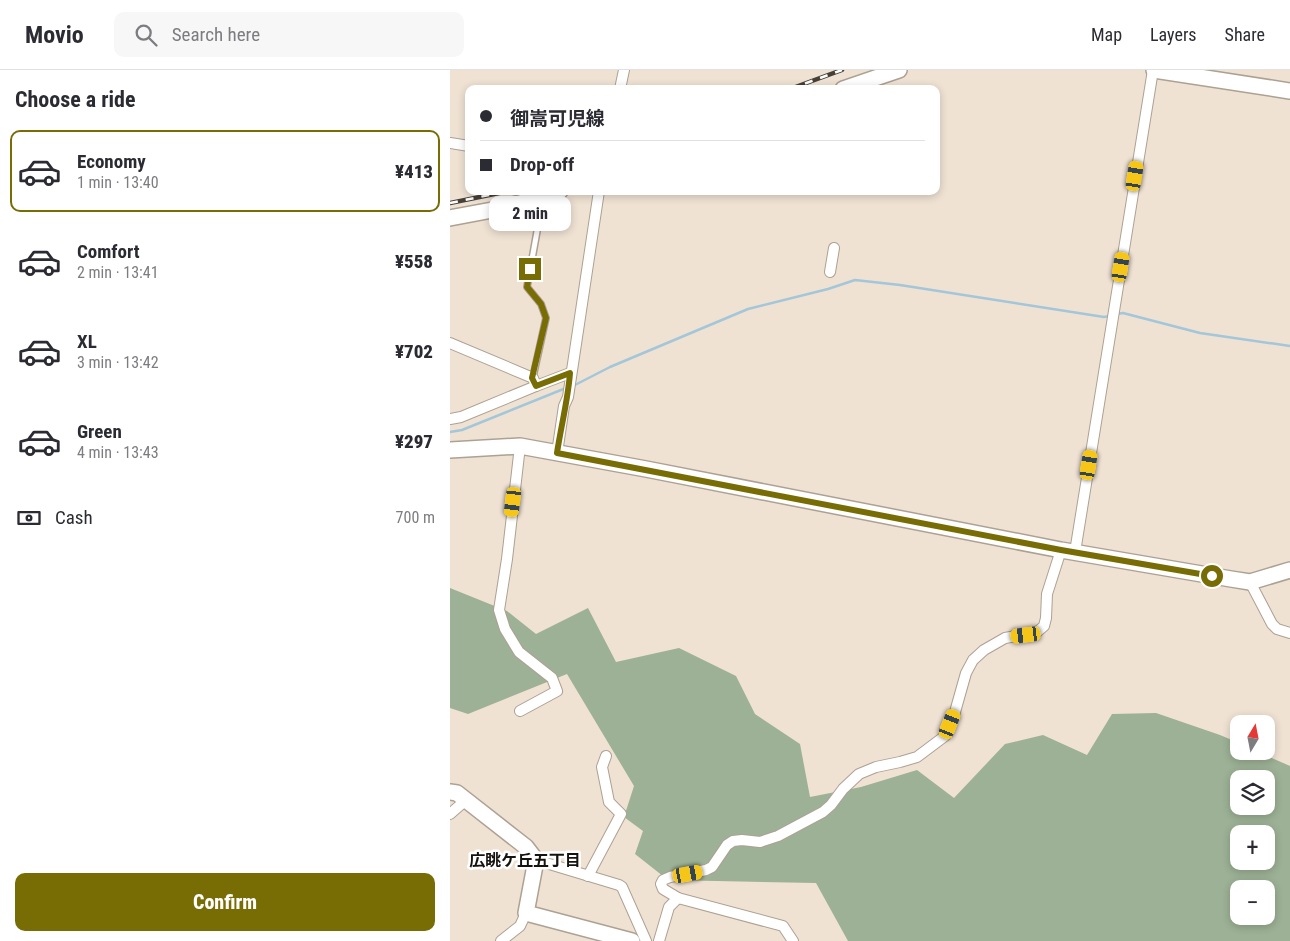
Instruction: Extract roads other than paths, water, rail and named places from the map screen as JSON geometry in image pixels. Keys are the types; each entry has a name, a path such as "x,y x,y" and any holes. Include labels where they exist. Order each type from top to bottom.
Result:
{"main road":[{"path":"855,85 900,70"},
{"path":"1153,70 1290,91"},
{"path":"450,218 503,208 549,195"},
{"path":"450,450 520,446 1068,551 1250,582 1290,570"},
{"path":"450,792 457,793 526,847 536,860 526,913 632,941"}],"street":[{"path":"621,85 624,70"},
{"path":"793,941 783,926 678,898 663,890 661,884 663,880 670,877 706,870 712,867 727,846 733,841 747,840 760,842 778,836 827,808 859,774 876,766 900,762 917,756 945,736 955,712 966,672 973,660 984,650 1005,638 1037,632 1044,626 1047,594 1068,551 1111,327 1153,70"},
{"path":"450,143 465,145"},
{"path":"557,453 564,406 568,394 598,195"},
{"path":"830,272 834,248"},
{"path":"450,343 534,382"},
{"path":"450,419 461,417 534,382 570,377"},
{"path":"520,446 499,610 506,629 519,652 552,678 557,690 520,711"},
{"path":"1250,582 1272,624 1277,629 1290,633"},
{"path":"588,876 621,814 609,802 602,767 606,756"},
{"path":"450,814 466,800"},
{"path":"536,860 622,887 646,941"},
{"path":"659,941 669,907 678,898"},
{"path":"501,941 520,926 526,913"}],"lane":[{"path":"534,382 546,318 541,304 527,287 544,197"}],"waterway":[{"path":"573,386 610,367 748,309 828,289 855,280 900,285 1104,317 1110,316"},
{"path":"1117,314 1123,313 1200,333 1290,346"},
{"path":"450,432 462,430 566,388"}],"railway":[{"path":"801,85 842,70"},
{"path":"450,203 489,195"}],"district":[{"name":"広眺ケ丘五丁目","path":"525,860"}]}
